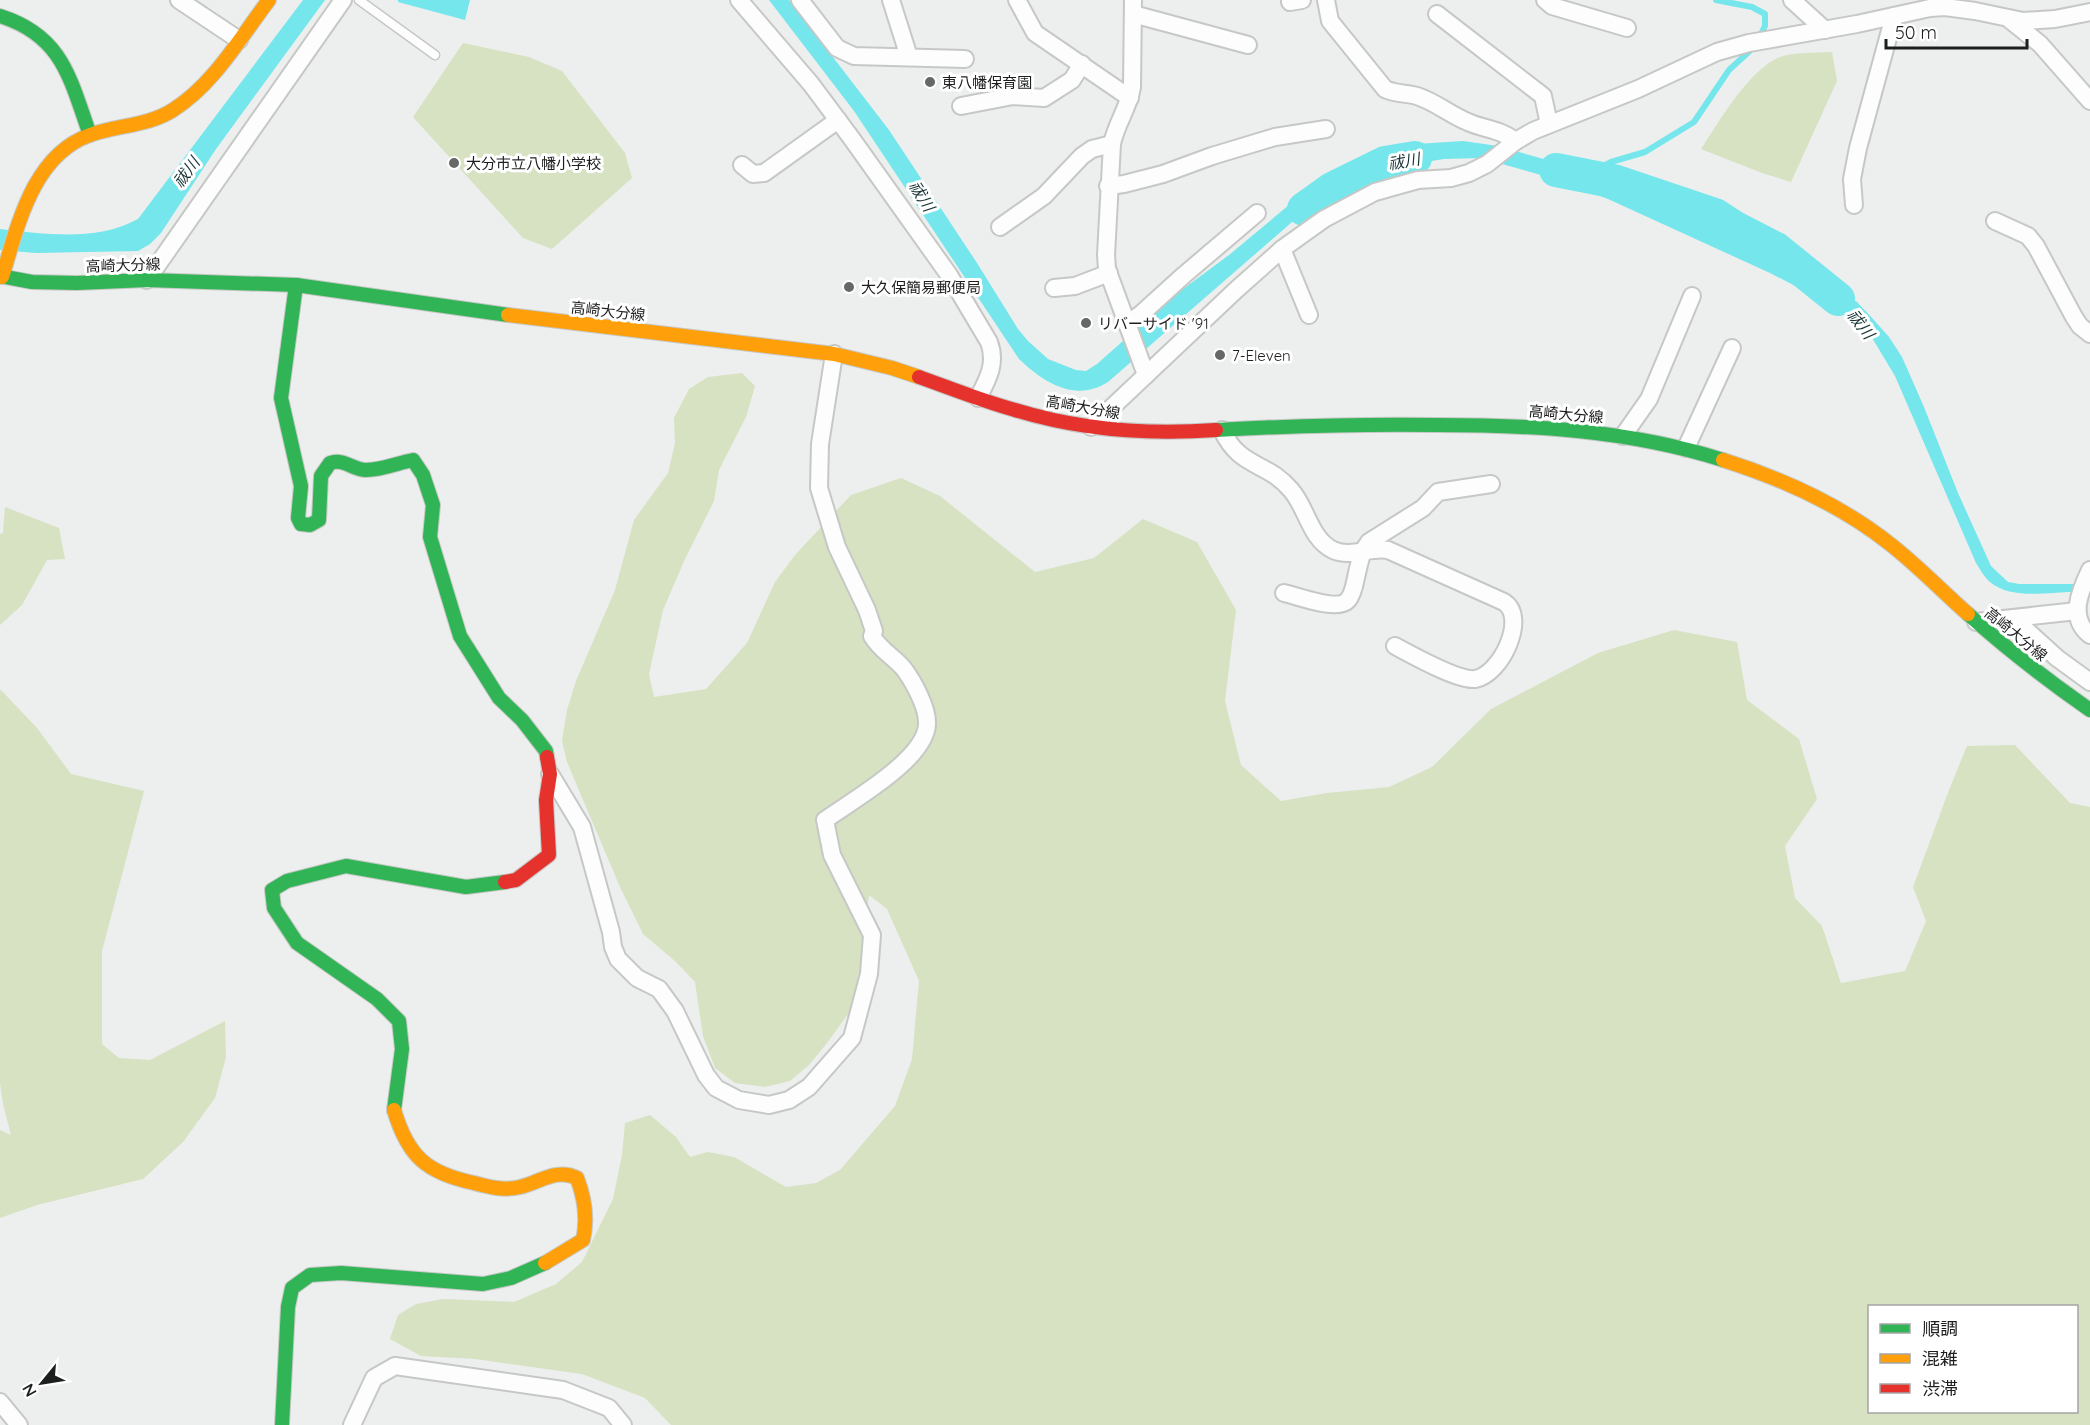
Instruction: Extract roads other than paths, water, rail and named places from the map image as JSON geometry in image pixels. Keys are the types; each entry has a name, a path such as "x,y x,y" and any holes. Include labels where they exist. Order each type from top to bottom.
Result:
{"street":[{"path":"179,0 238,40"},
{"path":"1,277 28,199 35,183 48,164 75,141 90,135 155,119 180,105 199,87 269,0"},
{"path":"147,280 343,0"},
{"path":"739,0 811,84 949,275 993,352 993,364 978,398"},
{"path":"800,0 837,48 854,56 965,59"},
{"path":"891,0 909,57"},
{"path":"1017,0 1035,33 1130,98"},
{"path":"1326,0 1330,21 1385,89 1392,93 1428,100 1469,123 1500,131 1513,142"},
{"path":"1545,0 1552,6 1627,28"},
{"path":"1792,0 1825,30"},
{"path":"1144,369 1109,273 1106,255 1112,144 1114,133 1130,98 1133,7 1248,45"},
{"path":"1091,427 1144,369 1282,249 1324,219 1376,192 1418,180 1458,177 1487,164 1513,142 1549,124 1638,89 1717,52 1777,37 1945,7 1976,10 2010,20 2045,21 2090,12"},
{"path":"1437,14 1543,96 1549,124"},
{"path":"0,16 20,22 38,33 51,45 61,59 90,135"},
{"path":"1854,205 1852,179 1858,148 1894,16"},
{"path":"2010,20 2040,44 2090,101"},
{"path":"961,106 1012,96 1044,98 1072,80 1082,64"},
{"path":"742,165 753,174 764,173 838,120"},
{"path":"1108,186 1163,174 1275,137 1326,129"},
{"path":"1000,227 1044,196 1082,156 1092,149 1112,144"},
{"path":"1129,329 1141,314 1176,282 1257,213"},
{"path":"1995,221 2028,236 2037,246 2074,317 2090,334"},
{"path":"1282,249 1309,315"},
{"path":"1054,288 1074,286 1109,273"},
{"name":"高崎大分線","path":"1,277 32,282 147,280 296,285 537,320 834,354 892,368 1016,411 1091,427 1135,432 1175,433 1287,426 1400,423 1495,425 1582,430 1686,448 1768,474 1809,493 1845,514 1890,544 1976,622 2036,672 2090,710"},
{"path":"282,1425 288,1307 292,1288 310,1275 341,1273 483,1284 511,1278 552,1260 583,1240 587,1225 585,1199 577,1178 567,1173 549,1176 519,1187 500,1189 455,1179 432,1170 414,1153 399,1128 393,1108 402,1049 399,1022 377,999 297,943 274,908 272,890 287,881 346,866 466,887 516,880 549,855 546,800 550,774 546,752 522,720 499,698 460,636 430,537 434,505 423,475 413,460 370,470 357,469 342,461 330,463 321,476 319,520 310,525 301,524 298,518 301,486 281,398 296,285"},
{"path":"1623,436 1649,399 1692,296"},
{"path":"1686,448 1732,348"},
{"path":"550,774 582,827 618,959 637,978 659,989 675,1011 706,1075 716,1088 739,1100 769,1105 789,1100 809,1087 852,1038 869,974 872,934 832,855 825,820 901,767 920,747 927,724 923,702 904,669 878,647 872,636 873,631 867,610 837,547 819,488 820,444 834,354"},
{"path":"1222,430 1229,445 1241,458 1276,476 1290,489 1322,542 1341,553 1388,550 1504,602 1512,608 1512,632 1504,652 1491,670 1479,678 1461,677 1395,646"},
{"path":"1284,593 1332,605 1342,605 1352,594 1362,550 1375,538 1423,508 1438,492 1491,484"},
{"path":"2087,576 2077,618 2080,625 2090,635"},
{"path":"1976,622 2078,607"},
{"path":"2013,618 2057,658 2090,682"},
{"path":"352,1425 374,1378 395,1366 563,1390 609,1408 622,1425"},
{"path":"0,1402 19,1425"}],"lane":[{"path":"359,0 435,55"}],"water":[{"path":"303,0 325,0 216,149 161,233 150,244 138,251 36,253 0,250 0,229 52,234 88,234 122,226 138,219"},
{"path":"398,0 470,0 465,20 398,2"},
{"path":"769,0 789,0 889,130 1018,329 1048,359 1076,370 1086,371 1097,364 1175,295 1229,255 1325,175 1328,179 1370,153 1400,145 1463,141 1498,146 1582,170 1633,192 1737,238 1840,289 1857,302 1889,337 1902,357 1991,566 2008,582 2077,584 2074,592 2019,593 1999,588 1986,578 1976,563 1895,376 1871,336 1844,311 1770,273 1608,199 1559,180 1481,158 1444,159 1375,170 1361,170 1307,209 1108,382 1096,388 1084,390 1060,387 1038,375 1019,359 854,111"}],"waterway":[{"path":"1716,0 1752,7 1765,14 1765,26 1759,38"},
{"path":"1592,177 1600,168 1611,162 1645,152 1694,122 1729,70 1754,47"},
{"name":"祓川","path":"1304,209 1332,189 1385,163 1415,158"},
{"name":"祓川","path":"1556,170 1617,182 1715,215 1776,249 1838,299"}],"place":[{"name":"東八幡保育園","path":"930,82"},
{"name":"大分市立八幡小学校","path":"454,163"},
{"name":"大久保簡易郵便局","path":"849,287"},
{"name":"リバーサイド '91","path":"1086,323"},
{"name":"7-Eleven","path":"1220,355"}]}
